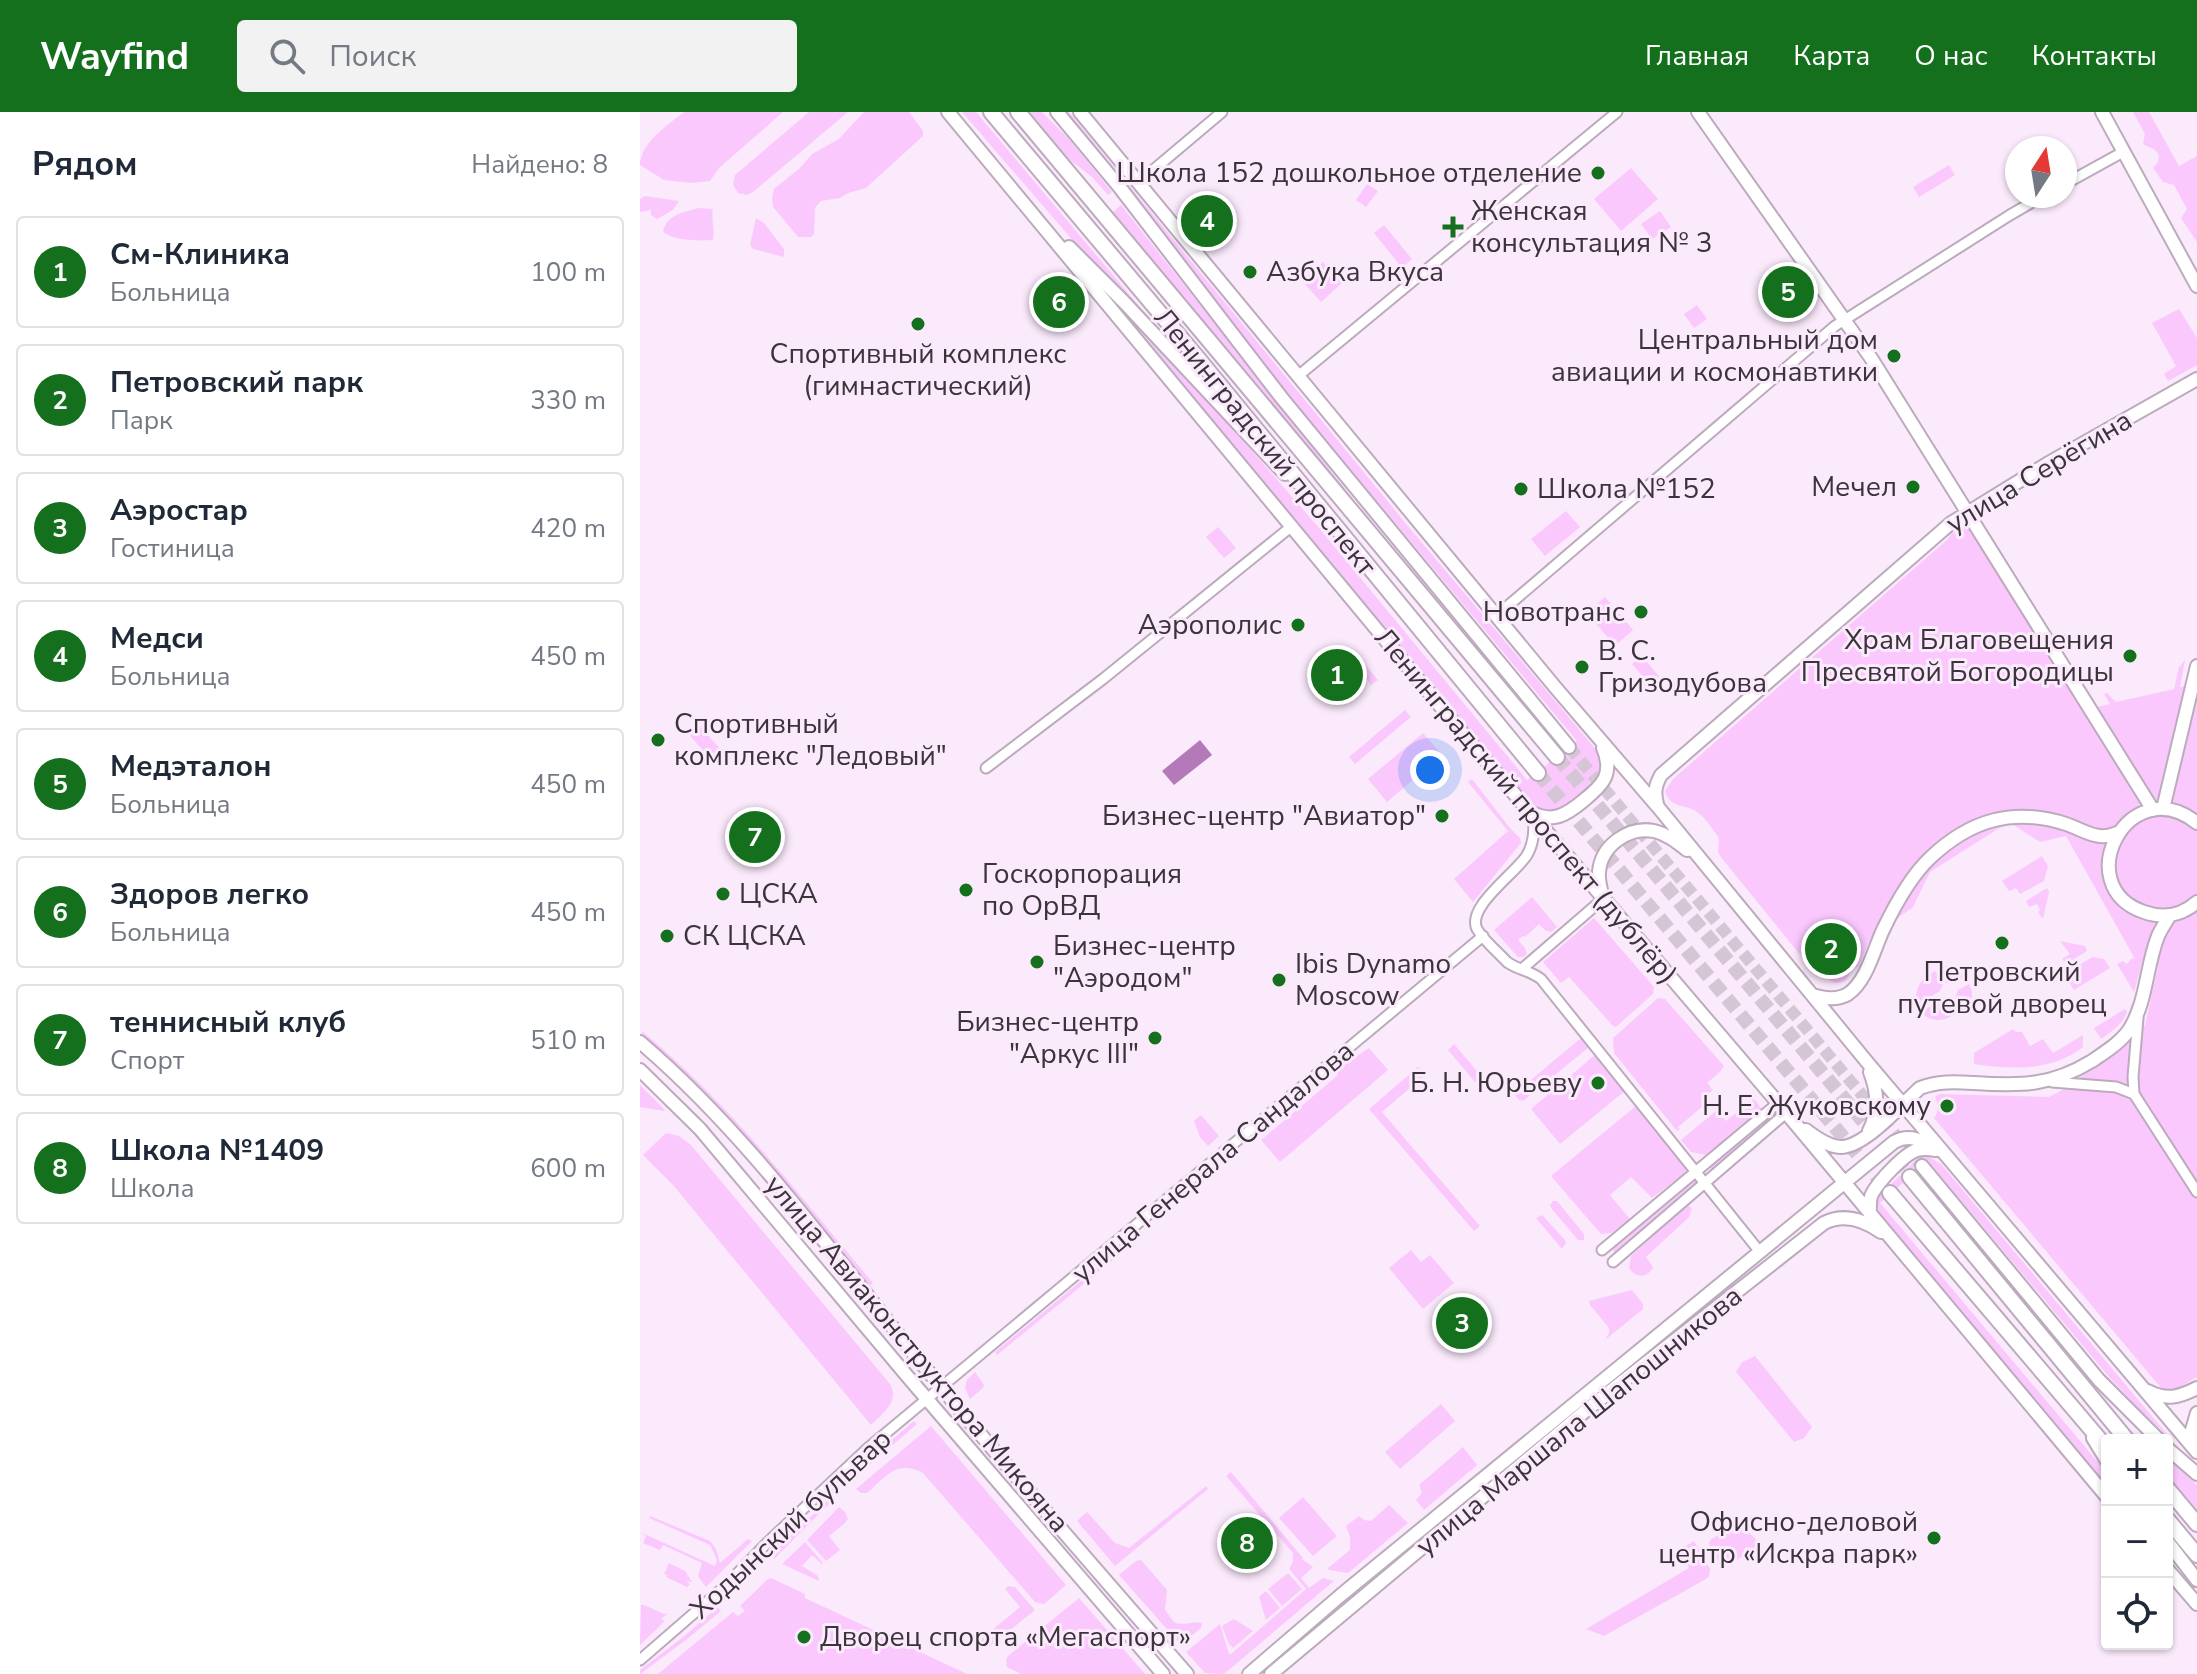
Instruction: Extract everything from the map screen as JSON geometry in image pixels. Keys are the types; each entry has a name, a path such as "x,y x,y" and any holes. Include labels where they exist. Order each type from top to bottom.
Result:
{"main road":[{"name":"Ленинградский проспект","path":"991,112 1201,362 1538,773"},
{"name":"Ленинградский проспект","path":"1018,112 1557,757"},
{"path":"1910,1177 2122,1434"},
{"path":"1890,1193 2101,1441"},
{"path":"2173,1495 2197,1524"},
{"path":"2173,1526 2197,1555"}],"street":[{"name":"Ленинградский проспект (дублёр)","path":"948,112 1520,803 1786,1113 2101,1490"},
{"path":"1080,112 1867,1062 2196,1451"},
{"path":"1139,182 1222,112"},
{"path":"1298,376 1617,112"},
{"path":"1698,112 1846,320 2158,810"},
{"path":"2102,112 2197,286"},
{"path":"1057,113 1121,189 1340,471 1569,747"},
{"path":"2077,177 2123,152"},
{"path":"1019,196 1124,302 1329,520"},
{"path":"1496,616 1835,326 2022,208"},
{"name":"улица Серёгина","path":"1658,807 1655,793 1661,775 1951,523 2047,464 2197,379"},
{"path":"986,768 1103,679 1292,526"},
{"path":"2158,810 2197,666"},
{"path":"1520,803 1537,815 1553,818 1569,813 1598,790 1603,783 1607,760 1598,737"},
{"path":"1811,994 1826,999 1849,993 1862,976 1890,915 1924,864 1968,830 1995,819 2020,815 2108,837 2117,833 2133,817 2158,810 2177,811 2197,823"},
{"path":"1534,818 1533,840 1525,858 1481,905 1475,915 1477,929 1512,966 1523,968 1541,979 1760,1252"},
{"path":"1523,968 1603,899 1599,874 1603,857 1616,841 1633,832 1652,831 1663,834 1705,865"},
{"path":"2117,833 2108,862 2116,890 2126,902 2152,915 2170,915 2196,905"},
{"path":"2170,915 2156,942 2139,1007 2134,1094 2197,1192"},
{"name":"улица Генерала Сандалова","path":"941,1387 1483,936"},
{"path":"2049,1081 2078,1069 2120,1041 2139,1007"},
{"name":"улица Авиаконструктора Микояна","path":"640,1042 680,1076 752,1156 941,1387 1187,1674"},
{"path":"1865,1137 1874,1120 1877,1102 1876,1088 1867,1062"},
{"name":"улица Авиаконструктора Микояна","path":"640,1070 700,1129 1163,1674"},
{"path":"1786,1113 1827,1143 1841,1147 1857,1143 1920,1088 1931,1084 2049,1081 2116,1087 2134,1094"},
{"path":"1602,1250 1696,1172 1786,1113"},
{"path":"1613,1262 1786,1113"},
{"name":"улица Маршала Шапошникова","path":"1249,1674 1349,1588 1901,1139 1921,1140 1944,1154"},
{"path":"1870,1213 1872,1195 1878,1185 1907,1155 1926,1149 1944,1154"},
{"path":"1922,1166 2099,1380 2153,1434"},
{"name":"улица Маршала Шапошникова","path":"1271,1674 1584,1412 1824,1223 1837,1218 1858,1220 1874,1227 1899,1248"},
{"name":"Ходынский бульвар","path":"640,1660 723,1588 836,1477 941,1387"},
{"path":"2145,1389 2159,1397 2170,1398 2197,1388"},
{"path":"2071,1405 2101,1452"},
{"path":"2196,1451 2192,1430 2197,1413"},
{"path":"2173,1453 2192,1470"},
{"path":"2173,1549 2197,1580"},
{"path":"2173,1576 2197,1604"}],"shaded area":[{"path":"684,112 783,112 719,168 710,181 692,183 664,180 640,165 650,142"},
{"path":"809,112 848,112 753,192 747,195 738,193 733,185 735,175"},
{"path":"864,112 909,112 923,131 923,136 866,188 821,201 815,209 814,234 798,237 773,207 774,189 812,154 839,139"},
{"path":"962,112 976,112 1192,369 1069,236"},
{"path":"1026,112 1042,112 1069,139 1112,192 1108,195 1092,177 1061,153"},
{"path":"1066,112 1594,747 1602,761 1600,777 1574,802 1559,811 1549,812 1529,802 1121,308 1228,423 1320,529 1527,780 1577,741 1237,333"},
{"path":"2133,112 2149,112 2179,166 2197,156 2197,242 2181,218 2187,209 2174,185 2163,182 2153,168 2159,155 2143,144 2145,134"},
{"path":"1949,165 1955,175 1919,197 1913,187"},
{"path":"1631,168 1658,199 1621,231 1594,199"},
{"path":"1367,184 1378,191 1366,207 1356,200"},
{"path":"645,196 679,201 673,210 657,219 651,215 651,210 640,212 640,199"},
{"path":"1121,205 1354,500 1269,404 1111,214"},
{"path":"698,208 713,209 713,240 680,239 663,232 672,218"},
{"path":"1660,211 1671,227 1652,239 1641,224"},
{"path":"756,218 764,223 784,249 784,257 753,249 750,245"},
{"path":"1384,225 1412,259 1402,268 1374,233"},
{"path":"1323,262 1342,283 1321,302 1302,281"},
{"path":"1697,305 1707,319 1694,328 1684,314"},
{"path":"2179,309 2197,338 2197,365 2168,381 2164,374 2176,366 2152,323"},
{"path":"1566,511 1580,527 1545,556 1531,539"},
{"path":"1969,521 2084,710 2110,704 2104,694 2107,693 2116,702 2174,689 2179,667 2185,660 2180,687 2197,683 2197,1377 2171,1390 2162,1389 1934,1118 1938,1108 1935,1097 1939,1094 2049,1097 2125,1044 2145,1025 2158,967 2142,963 2134,992 2117,964 2123,961 2127,964 2132,958 2135,959 2066,836 2040,842 2009,822 1930,872 1913,907 1871,937 1859,967 1851,968 1843,982 1834,983 1823,971 1814,972 1720,856 1719,838 1706,821 1692,809 1671,801 1665,791 1673,779 1948,539 1952,532 1955,533"},
{"path":"1218,527 1236,548 1224,558 1206,537"},
{"path":"1605,597 1633,630 1615,646 1587,613"},
{"path":"1347,647 1378,680 1371,685 1343,650"},
{"path":"1642,656 1662,680 1652,687 1632,664"},
{"path":"1405,710 1411,717 1355,764 1349,757"},
{"path":"700,726 722,751 712,760 690,736"},
{"path":"1423,733 1442,755 1387,802 1368,779"},
{"path":"1200,740 1212,755 1174,785 1162,771"},
{"path":"1472,779 1521,843 1473,902 1454,879 1508,831 1468,782"},
{"path":"2042,856 2048,866 2044,881 2020,894 2016,888 2009,891 2002,881"},
{"path":"2047,888 2049,892 2043,919 2037,904 2029,907 2026,901"},
{"path":"1532,897 1557,927 1551,932 1539,924 1523,936 1518,940 1527,954 1518,957 1494,930"},
{"path":"1594,918 1654,987 1653,994 1616,1027 1569,977 1561,983 1543,962"},
{"path":"2060,941 2085,946 2087,951 2066,964 2062,959 2070,954"},
{"path":"2092,957 2104,959 2110,968 2074,990 2064,975"},
{"path":"1948,965 1959,969 1964,978 1954,984 1946,983 1938,969"},
{"path":"1935,971 1943,985 1940,991 1917,1005 1919,985"},
{"path":"1969,984 1972,998 1963,1010 1955,998 1958,990"},
{"path":"1658,998 1665,999 1724,1066 1707,1083 1713,1090 1705,1097 1708,1102 1677,1131 1614,1053 1613,1038"},
{"path":"1944,999 1952,1000 1959,1012 1939,1020 1920,1012"},
{"path":"2125,1009 2127,1012 2122,1021 2101,1039 2094,1028"},
{"path":"2013,1029 2022,1032 2030,1046 2043,1039 2053,1053 2083,1035 2083,1047 2045,1065 2002,1067 1974,1064 1974,1053"},
{"path":"643,1032 735,1121 873,1283 869,1286 715,1104 641,1034"},
{"path":"1581,1038 1589,1047 1523,1101 1519,1100 1514,1094"},
{"path":"1454,1044 1482,1077 1475,1082 1448,1050"},
{"path":"1369,1048 1388,1070 1280,1162 1261,1140 1337,1076 1339,1069"},
{"path":"1596,1054 1626,1090 1560,1144 1531,1109"},
{"path":"1418,1067 1425,1075 1382,1112 1480,1226 1474,1231 1369,1109"},
{"path":"640,1085 665,1110 664,1111 640,1107"},
{"path":"1754,1099 1763,1110 1706,1155 1691,1152 1681,1140 1717,1110 1726,1121"},
{"path":"1636,1106 1686,1169 1684,1174 1652,1198 1631,1177 1610,1195 1630,1219 1611,1233 1601,1234 1551,1176"},
{"path":"1201,1115 1219,1136 1208,1146 1200,1137 1194,1121"},
{"path":"1764,1120 1768,1124 1713,1171 1709,1166"},
{"path":"666,1133 679,1136 691,1145 890,1384 892,1402 871,1425 673,1185 643,1155"},
{"path":"1929,1157 1941,1164 2167,1434 2109,1377 1928,1161 1880,1203 2101,1466 2101,1478 1879,1212 1877,1199 1916,1160"},
{"path":"1697,1176 1700,1181 1614,1253 1613,1248"},
{"path":"1553,1201 1557,1201 1584,1234 1584,1240 1578,1240 1551,1208"},
{"path":"1687,1205 1692,1208 1689,1217 1646,1257 1653,1267 1651,1271 1642,1276 1632,1272 1629,1268 1631,1256"},
{"path":"1542,1215 1565,1240 1562,1249 1536,1218"},
{"path":"1411,1250 1421,1262 1430,1255 1454,1283 1423,1309 1389,1268"},
{"path":"1116,1252 1119,1255 997,1355 995,1352"},
{"path":"1632,1290 1643,1304 1643,1309 1605,1340 1609,1328 1589,1301"},
{"path":"1755,1356 1812,1427 1804,1438 1794,1442 1736,1372 1742,1362"},
{"path":"975,1372 984,1385 970,1399 965,1388 967,1380"},
{"path":"1441,1404 1455,1421 1400,1469 1385,1452"},
{"path":"914,1421 917,1424 851,1481 856,1471"},
{"path":"931,1426 1066,1585 1044,1604 1035,1602 923,1473 914,1469 898,1469 867,1493 856,1489"},
{"path":"1463,1447 1477,1465 1424,1510 1416,1500 1422,1493 1419,1485"},
{"path":"2173,1463 2197,1485 2197,1512 2173,1483"},
{"path":"1231,1472 1302,1559 1313,1567 1301,1578 1309,1588 1323,1578 1334,1581 1224,1674 1205,1673 1186,1652 1220,1624 1231,1654 1306,1589 1289,1569 1293,1553 1226,1476"},
{"path":"1206,1486 1208,1489 1115,1566 1077,1521 1087,1512 1115,1543 1129,1548"},
{"path":"1303,1497 1337,1536 1313,1556 1279,1518"},
{"path":"827,1501 832,1501 774,1559 777,1549"},
{"path":"1389,1505 1408,1523 1348,1573 1329,1570 1350,1550 1346,1526 1359,1516 1371,1521"},
{"path":"839,1507 848,1519 829,1536 840,1550 826,1561 807,1540"},
{"path":"650,1516 710,1541 720,1563 748,1539 752,1541 706,1587 698,1576 702,1563 663,1545 660,1550 643,1543 646,1536 640,1532 715,1566 717,1560 710,1545"},
{"path":"1737,1524 1742,1525 1759,1543 1758,1547 1725,1567 1721,1566 1709,1544 1710,1540"},
{"path":"1694,1541 1710,1569 1706,1579 1604,1636 1586,1629 1689,1568 1679,1550"},
{"path":"805,1542 823,1563 812,1555 802,1566 818,1576 819,1581 782,1564"},
{"path":"1141,1560 1167,1590 1165,1610 1174,1622 1202,1623 1201,1628 1181,1645 1119,1575"},
{"path":"669,1563 685,1571 692,1582 686,1581 690,1584 687,1587 666,1577 664,1574"},
{"path":"1288,1573 1302,1589 1282,1606 1268,1589"},
{"name":"Дворец спорта «Мегаспорт»","path":"771,1578 805,1594 805,1598 967,1674 658,1674 733,1612 738,1616 745,1611 740,1606"},
{"path":"1015,1587 1035,1610 989,1647 974,1645 1020,1607 1005,1589"},
{"path":"1266,1591 1280,1608 1266,1620 1259,1597"},
{"path":"1079,1598 1145,1674 1021,1674 1007,1667 1008,1656"},
{"path":"641,1605 668,1613 661,1619 665,1621 640,1645"},
{"path":"718,1607 721,1611 640,1674 640,1670"},
{"path":"1234,1619 1253,1631 1233,1648 1222,1626"}],"tunnel":[{"path":"1569,747 1922,1166"},
{"path":"1557,757 1910,1177"},
{"path":"1538,773 1890,1193"}],"place":[{"name":"Школа 152 дошкольное отделение","path":"1598,173"},
{"name":"Медси","path":"1207,221"},
{"name":"Женская консультация № 3","path":"1453,227"},
{"name":"Азбука Вкуса","path":"1250,272"},
{"name":"Медэталон","path":"1788,292"},
{"name":"Здоров легко","path":"1059,302"},
{"name":"Спортивный комплекс (гимнастический)","path":"918,324"},
{"name":"Центральный дом авиации и космонавтики","path":"1894,356"},
{"name":"Мечел","path":"1913,487"},
{"name":"Школа №152","path":"1521,489"},
{"name":"Новотранс","path":"1641,612"},
{"name":"Аэрополис","path":"1298,625"},
{"name":"Храм Благовещения Пресвятой Богородицы","path":"2130,656"},
{"name":"В. С. Гризодубова","path":"1582,667"},
{"name":"См-Клиника","path":"1337,675"},
{"name":"Спортивный комплекс \"Ледовый\"","path":"658,740"},
{"name":"Бизнес-центр \"Авиатор\"","path":"1442,816"},
{"name":"теннисный клуб","path":"755,837"},
{"name":"Госкорпорация по ОрВД","path":"966,890"},
{"name":"ЦСКА","path":"723,894"},
{"name":"СК ЦСКА","path":"667,936"},
{"name":"Петровский путевой дворец","path":"2002,943"},
{"name":"Петровский парк","path":"1831,949"},
{"name":"Бизнес-центр \"Аэродом\"","path":"1037,962"},
{"name":"Ibis Dynamo Moscow","path":"1279,980"},
{"name":"Бизнес-центр \"Аркус III\"","path":"1155,1038"},
{"name":"Б. Н. Юрьеву","path":"1598,1083"},
{"name":"Н. Е. Жуковскому","path":"1947,1106"},
{"name":"Аэростар","path":"1462,1323"},
{"name":"Офисно-деловой центр «Искра парк»","path":"1934,1538"},
{"name":"Школа №1409","path":"1247,1543"},
{"name":"Дворец спорта «Мегаспорт»","path":"804,1637"}]}
